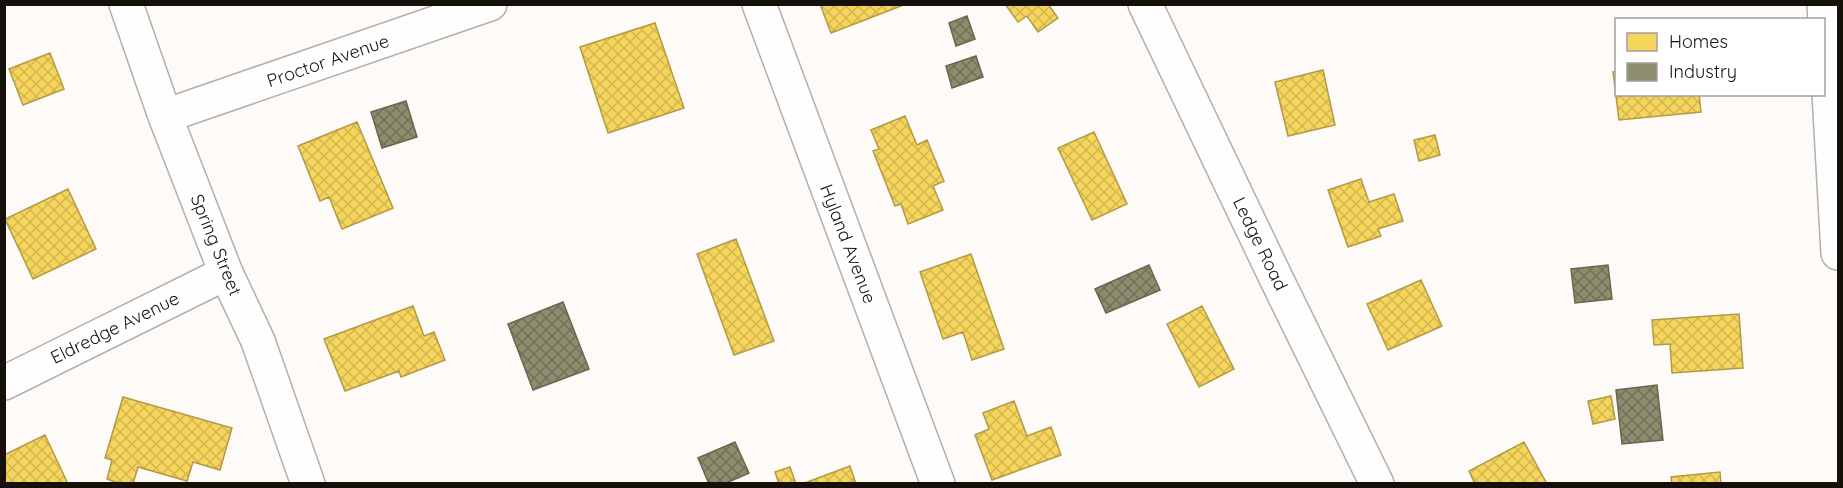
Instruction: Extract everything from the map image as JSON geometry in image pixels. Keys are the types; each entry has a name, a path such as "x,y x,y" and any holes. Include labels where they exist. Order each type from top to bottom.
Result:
{"street":[{"name":"Spring Street","path":"126,4 165,116 226,273 258,341 308,483"},
{"name":"Proctor Avenue","path":"165,116 490,4"},
{"name":"Hyland Avenue","path":"759,4 938,483"},
{"name":"Ledge Road","path":"1145,4 1377,483"},
{"path":"1824,4 1834,99 1839,253"},
{"name":"Eldredge Avenue","path":"4,383 226,273"}],"building: Homes":[{"path":"820,4 906,4 831,33"},
{"path":"1005,4 1048,4 1058,18 1038,32 1027,16 1018,22"},
{"path":"655,23 684,108 608,133 580,47"},
{"path":"50,53 64,89 23,105 9,69"},
{"path":"1323,70 1335,125 1288,136 1275,82"},
{"path":"1616,96 1699,96 1701,112 1619,120"},
{"path":"905,116 917,145 927,140 944,181 933,186 943,210 908,224 901,204 895,206 873,151 879,149 871,130"},
{"path":"357,122 393,208 342,229 329,197 320,201 298,146"},
{"path":"1094,132 1127,204 1092,220 1058,148"},
{"path":"1435,135 1440,155 1419,161 1414,140"},
{"path":"1361,179 1369,202 1394,194 1403,221 1378,229 1381,236 1348,247 1328,190"},
{"path":"68,189 96,249 33,279 5,219"},
{"path":"736,239 774,341 734,355 697,254"},
{"path":"971,254 1004,349 972,360 963,332 943,339 920,272"},
{"path":"1421,280 1442,326 1388,350 1367,304"},
{"path":"413,306 424,336 434,332 445,360 401,377 399,371 345,391 324,339"},
{"path":"1202,306 1234,369 1199,387 1167,324"},
{"path":"1739,314 1743,368 1672,373 1670,344 1654,345 1652,320"},
{"path":"1611,396 1615,419 1593,424 1588,401"},
{"path":"123,397 232,428 220,470 193,462 187,481 138,467 133,484 121,484 107,479 112,460 105,458"},
{"path":"1014,401 1027,436 1051,427 1061,455 992,480 975,435 989,429 983,413"},
{"path":"45,435 68,484 4,484 4,455"},
{"path":"1524,442 1547,484 1475,484 1469,471"},
{"path":"850,466 856,484 802,484"},
{"path":"790,467 796,484 779,484 775,472"},
{"path":"1720,472 1721,484 1672,484 1671,477"}],"building: Industry":[{"path":"967,16 975,39 956,46 949,23"},
{"path":"976,56 983,77 952,88 946,66"},
{"path":"406,101 417,137 382,148 371,112"},
{"path":"1149,265 1160,290 1106,313 1095,289"},
{"path":"1608,265 1612,299 1575,303 1571,269"},
{"path":"563,302 589,369 533,390 508,324"},
{"path":"1657,385 1663,440 1622,444 1616,390"},
{"path":"735,442 749,473 724,484 709,484 698,458"}]}
